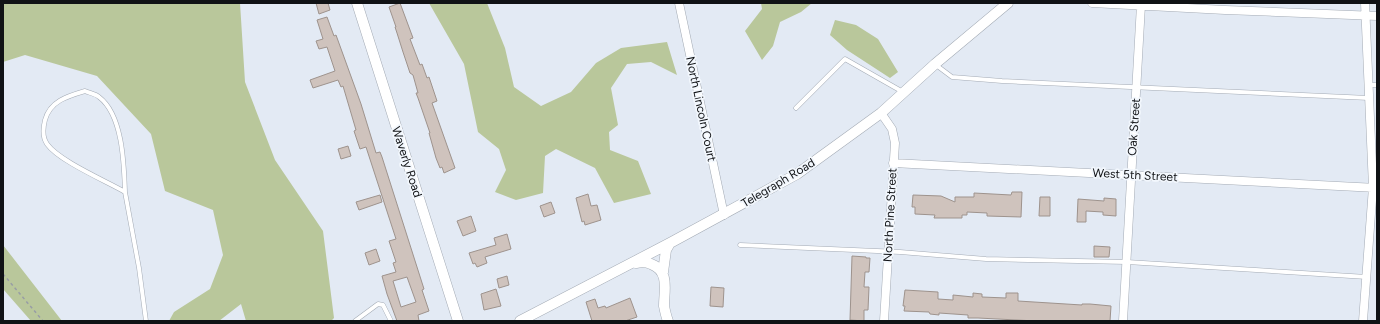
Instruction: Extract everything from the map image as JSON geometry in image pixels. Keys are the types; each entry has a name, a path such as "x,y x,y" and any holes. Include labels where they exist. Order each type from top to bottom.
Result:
{"street":[{"name":"Waverly Road","path":"357,3 458,321"},
{"name":"North Lincoln Court","path":"679,3 724,215"},
{"name":"Telegraph Road","path":"520,321 724,215 797,174 881,113 997,6 1008,3"},
{"path":"1092,3 1225,7 1377,16"},
{"path":"1363,321 1375,188 1369,98 1373,85 1365,3"},
{"name":"Oak Street","path":"1123,321 1136,88 1144,4"},
{"name":"North Pine Street","path":"881,113 892,129 895,143 887,252 884,321"},
{"name":"West 5th Street","path":"893,163 1375,188"},
{"path":"668,321 664,306 666,286 662,272 666,250 670,243"},
{"path":"631,264 640,262 647,263 654,265 662,272"}],"lane":[{"path":"796,108 845,59 904,93"},
{"path":"935,64 952,77 1002,81 1369,98"},
{"path":"125,192 65,160 54,152 46,143 43,130 46,115 52,107 66,96 85,91 99,97 109,109 120,133 125,192 146,321"},
{"path":"740,245 887,252 986,259 1127,262 1367,277"},
{"path":"355,321 378,304 383,305 391,321"}],"path":[{"path":"3,274 43,321"}],"green space":[{"path":"3,3 240,3 245,82 275,160 323,231 334,318 331,321 246,321 241,304 219,321 169,321 174,312 210,289 223,255 213,210 165,191 151,134 97,76 25,55 3,62"},
{"path":"429,3 487,3 505,48 514,87 541,106 571,92 596,63 621,48 667,42 677,75 651,62 627,64 611,88 618,125 609,132 610,150 638,161 651,194 614,203 595,168 556,149 545,156 543,193 516,200 495,192 506,170 499,149 478,132 464,64"},
{"path":"761,3 812,3 801,12 780,22 773,46 762,60 745,31 762,9"},
{"path":"835,20 856,25 878,39 898,72 890,78 847,50 830,35"},
{"path":"3,245 62,321 31,321 3,289"}],"building":[{"path":"316,3 328,3 330,10 319,14"},
{"path":"400,3 413,38 410,39 420,65 422,64 427,78 429,77 437,101 432,103 455,168 444,173 436,158 430,133 416,93 418,93 413,75 410,73 389,7"},
{"path":"327,17 334,36 336,35 361,104 376,153 380,152 382,157 424,289 422,290 429,311 418,315 419,321 397,321 387,294 382,276 396,272 393,263 396,262 389,241 396,239 366,147 360,149 343,86 341,87 338,80 313,88 310,80 335,71 327,47 319,49 316,41 323,39 317,20","holes":["407,277 416,302 401,307 393,281"]},
{"path":"348,146 351,156 341,159 338,149"},
{"path":"1012,192 1022,192 1021,217 987,216 987,213 967,212 967,215 962,215 962,218 934,218 935,215 915,214 915,207 912,207 913,195 941,196 955,202 955,197 974,197 974,193 1011,195"},
{"path":"588,194 591,206 597,205 601,220 585,225 584,221 582,222 576,198"},
{"path":"380,195 382,202 359,210 356,202"},
{"path":"1040,197 1050,197 1050,216 1039,216"},
{"path":"1104,198 1116,199 1116,216 1103,215 1103,212 1086,211 1086,222 1077,222 1078,199 1104,201"},
{"path":"551,202 555,213 544,217 540,206"},
{"path":"471,216 476,231 463,236 457,221"},
{"path":"507,234 511,249 485,257 487,263 477,267 475,263 473,264 469,253 496,245 494,238"},
{"path":"1094,246 1110,247 1109,257 1094,257"},
{"path":"376,249 380,261 369,265 365,253"},
{"path":"852,256 870,258 869,272 865,272 864,287 869,287 868,310 864,310 864,321 850,320"},
{"path":"507,276 509,285 499,288 497,279"},
{"path":"711,287 724,288 723,307 710,306"},
{"path":"496,289 501,306 484,310 481,294"},
{"path":"905,290 938,292 938,299 953,300 953,295 973,297 973,293 982,294 982,297 1006,298 1006,293 1018,293 1018,301 1111,306 1110,321 1036,321 968,318 968,315 939,313 939,315 930,314 929,312 904,311 905,306 903,306"},
{"path":"630,298 637,317 625,321 592,321 586,302 595,299 598,308 605,306 606,308"}]}
